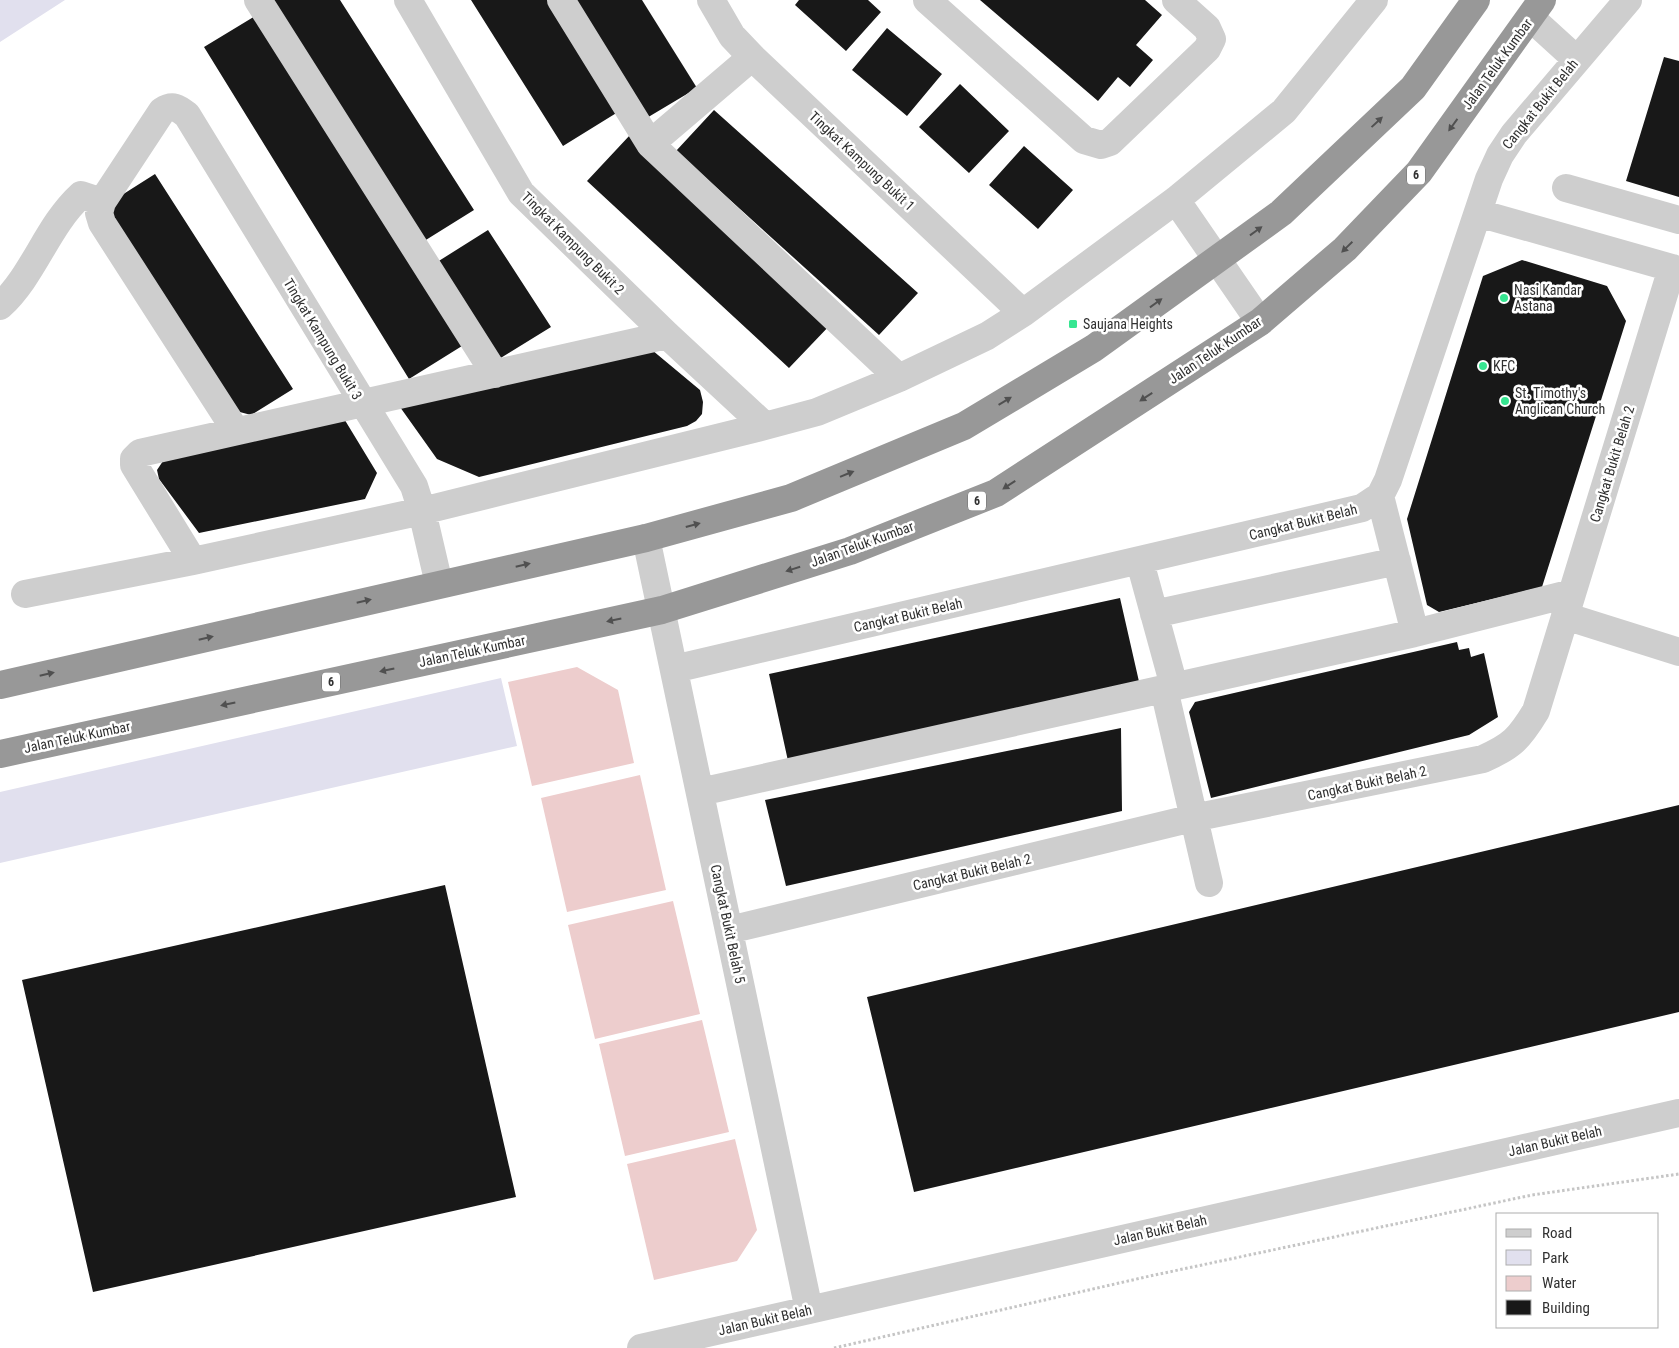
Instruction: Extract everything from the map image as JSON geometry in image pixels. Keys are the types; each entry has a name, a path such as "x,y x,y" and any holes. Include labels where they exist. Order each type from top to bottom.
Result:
{"highway":[{"path":"0,685 646,538 791,498 964,426 1094,348 1281,213 1413,88 1476,0"},
{"name":"Jalan Teluk Kumbar","path":"0,754 662,610 850,551 996,493 1260,322 1346,249 1419,172 1537,9"}],"street":[{"path":"258,0 495,374"},
{"name":"Tingkat Kampung Bukit 2","path":"408,0 522,193 667,335 765,426"},
{"path":"561,0 650,144 899,378"},
{"name":"Tingkat Kampung Bukit 1","path":"711,0 732,36 752,57 1023,313"},
{"path":"927,0 1084,140 1101,145 1110,142 1207,50 1212,39 1208,28 1176,0"},
{"path":"25,594 193,561 422,511 817,412 899,378 986,336 1023,313 1176,200 1284,111 1374,0"},
{"name":"Cangkat Bukit Belah","path":"674,669 1140,562 1362,508 1380,496 1388,480 1478,213 1500,155 1576,58 1628,0"},
{"path":"1537,9 1576,58"},
{"path":"650,144 752,57"},
{"name":"Tingkat Kampung Bukit 3","path":"102,202 162,110 169,106 178,108 187,115 414,486 422,511 439,584"},
{"path":"1566,188 1679,220"},
{"path":"0,306 16,287 69,206 81,195 102,202 99,213 102,223 236,431"},
{"path":"1176,200 1260,322"},
{"path":"1478,213 1675,269"},
{"name":"Cangkat Bukit Belah 2","path":"729,930 1194,818 1483,759 1508,748 1525,730 1536,711 1675,269"},
{"path":"193,561 134,465 134,459 140,453 667,335"},
{"path":"1380,496 1415,633"},
{"name":"Cangkat Bukit Belah 5","path":"646,538 809,1310"},
{"path":"1154,614 1397,561"},
{"path":"1140,562 1154,614 1194,818 1209,883"},
{"path":"700,792 1415,633 1568,605 1679,652"},
{"name":"Jalan Bukit Belah","path":"641,1348 1679,1113"}],"path":[{"path":"834,1348 1150,1276 1532,1195 1679,1174"}],"green space":[{"path":"0,0 65,0 0,42"},
{"path":"501,678 517,746 0,863 0,792"}],"water":[{"path":"577,667 618,690 634,763 532,786 508,682"},
{"path":"640,775 666,890 567,912 541,798"},
{"path":"673,901 700,1014 595,1039 568,925"},
{"path":"702,1020 729,1132 625,1156 599,1044"},
{"path":"735,1139 757,1230 737,1261 654,1280 627,1164"}],"building":[{"path":"267,0 340,0 474,210 421,243"},
{"path":"471,0 548,0 618,112 563,146"},
{"path":"571,0 642,0 697,88 645,119"},
{"path":"799,0 868,0 881,12 846,51 795,5"},
{"path":"980,0 1145,0 1162,15 1136,45 1153,60 1130,87 1118,77 1098,101"},
{"path":"257,15 462,346 409,379 204,47"},
{"path":"887,28 942,74 907,116 852,70"},
{"path":"1664,57 1679,61 1679,197 1626,181"},
{"path":"960,84 1009,131 969,173 919,127"},
{"path":"714,110 918,293 879,335 676,151"},
{"path":"630,135 832,323 789,368 587,181"},
{"path":"1024,146 1073,190 1038,229 989,185"},
{"path":"155,174 293,389 251,415 236,411 112,215 114,200"},
{"path":"488,230 551,327 499,359 434,264"},
{"path":"1522,260 1607,286 1626,321 1542,587 1439,612 1427,605 1407,519 1483,276"},
{"path":"652,350 700,390 703,402 702,414 696,421 687,426 479,477 437,459 400,407"},
{"path":"343,417 377,473 365,499 199,533 159,479 157,470 163,461"},
{"path":"1120,598 1140,686 788,761 769,674"},
{"path":"1457,642 1459,650 1469,648 1471,657 1484,653 1498,717 1469,735 1211,798 1189,712 1195,702"},
{"path":"1121,728 1122,811 786,886 765,800"},
{"path":"1679,805 1679,1012 914,1192 867,997"},
{"path":"445,885 516,1197 93,1292 22,980"}],"place":[{"name":"Nasi Kandar Astana","path":"1504,298"},
{"name":"Saujana Heights","path":"1073,324"},
{"name":"KFC","path":"1483,366"},
{"name":"St. Timothy's Anglican Church","path":"1505,401"}]}
